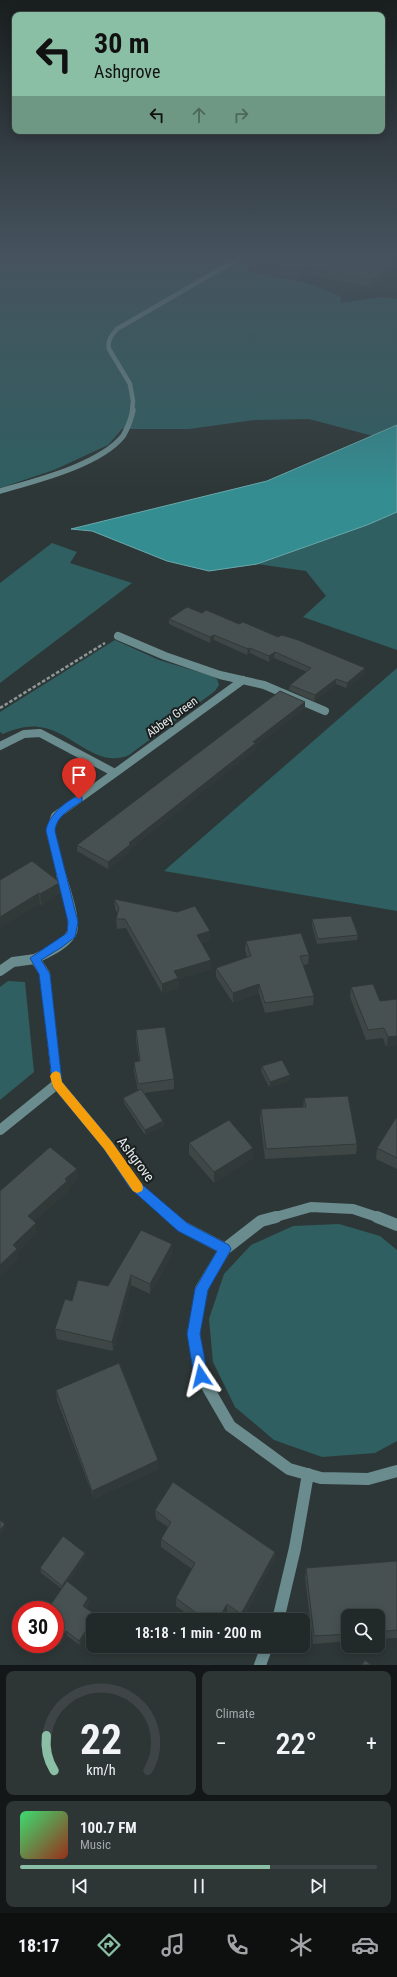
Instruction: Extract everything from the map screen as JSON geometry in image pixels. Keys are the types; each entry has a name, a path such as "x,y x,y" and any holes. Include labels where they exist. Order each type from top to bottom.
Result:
{"street":[{"path":"0,491 71,468 109,449 119,440 130,422 133,396 128,376 109,350 108,344 110,337 114,334"},
{"path":"118,636 165,656 264,685 325,711"},
{"name":"Abbey Green","path":"35,958 59,945 71,934 73,922 50,831 51,824 55,816 243,680"},
{"path":"0,746 29,731 40,733 115,773"},
{"path":"0,971 13,962 35,958 45,974 57,1084 0,1130"},
{"name":"Ashgrove","path":"57,1084 108,1145 134,1185 183,1227 225,1249"},
{"path":"397,1225 393,1222 353,1209 311,1207 261,1221 225,1249 201,1289 194,1334 201,1376 230,1426 290,1469 321,1478 368,1479 397,1471"},
{"path":"280,1613 308,1474"},
{"path":"260,1665 264,1653"}],"path":[{"path":"0,708 118,636"}],"shaded area":[{"path":"0,334 397,334 397,425 373,436 309,419 254,420 189,429 122,429 108,445 54,470 0,488"},
{"path":"397,425 397,512 367,525 257,564 209,571 167,561 92,531 71,529 267,481"},
{"path":"397,512 397,650 303,617 326,596 306,571 257,564 367,525"},
{"path":"52,543 77,552 70,563 132,583 0,683 0,583"},
{"path":"115,640 159,660 212,676 217,679 219,685 215,691 129,755 118,758 107,758 96,754 55,731 45,728 34,726 18,728 3,734 0,732 0,712"},
{"path":"397,668 397,911 164,871"},
{"path":"8,981 25,982 34,1072 0,1100 0,987"},
{"path":"339,1224 380,1236 397,1250 397,1441 375,1453 322,1457 274,1440 235,1407 213,1362 209,1319 224,1274 251,1245 293,1226"}],"building":[{"path":"187,607 202,613 206,610 239,624 243,622 278,637 282,635 298,640 365,668 347,683 336,679 315,695 290,685 311,668 275,652 269,656 214,635 210,637 169,619"},
{"path":"280,691 305,702 253,742 256,743 129,843 131,844 108,862 77,845"},
{"path":"32,861 59,883 40,894 39,893 0,917 0,880"},
{"path":"114,899 177,912 195,906 210,931 197,935 211,960 174,971 178,978 162,984 125,919 116,919 119,908"},
{"path":"351,916 358,935 318,939 312,919"},
{"path":"301,933 309,955 300,956 314,996 265,1003 259,984 233,993 216,968 251,956 246,941"},
{"path":"373,984 380,1001 397,999 397,1036 388,1037 384,1028 368,1030 351,987"},
{"path":"165,1027 174,1079 138,1084 134,1062 140,1061 136,1030"},
{"path":"282,1060 290,1075 270,1082 262,1066"},
{"path":"141,1089 163,1121 145,1130 123,1098"},
{"path":"348,1096 357,1144 266,1149 261,1109 306,1107 304,1098"},
{"path":"397,1118 397,1158 377,1148"},
{"path":"229,1120 253,1148 214,1172 189,1143"},
{"path":"50,1147 77,1169 65,1179 67,1181 28,1216 36,1223 13,1245 17,1249 0,1265 0,1191"},
{"path":"141,1230 172,1244 150,1284 131,1275 112,1342 55,1329 65,1299 72,1301 78,1280 108,1286"},
{"path":"119,1363 158,1460 92,1491 56,1390"},
{"path":"173,1482 275,1552 242,1613 227,1604 222,1613 196,1613 176,1598 195,1563 161,1539 171,1522 155,1510"},
{"path":"0,1520 5,1524 0,1530"},
{"path":"63,1536 85,1553 62,1586 40,1568"},
{"path":"397,1561 397,1630 385,1631 385,1609 341,1609 341,1634 314,1636 306,1568"},
{"path":"67,1581 88,1598 83,1606 93,1613 86,1613 86,1630 79,1641 66,1631 64,1634 64,1601 53,1601"},
{"path":"365,1660 371,1665 362,1665"}],"slow traffic":[{"path":"56,1076 57,1084 108,1145 137,1188"}],"route":[{"path":"79,799 55,816 51,824 50,831 73,922 71,934 59,945 35,958 45,974 49,1022 57,1084 108,1145 134,1185 183,1227 225,1249 201,1289 194,1334 201,1376"}]}
